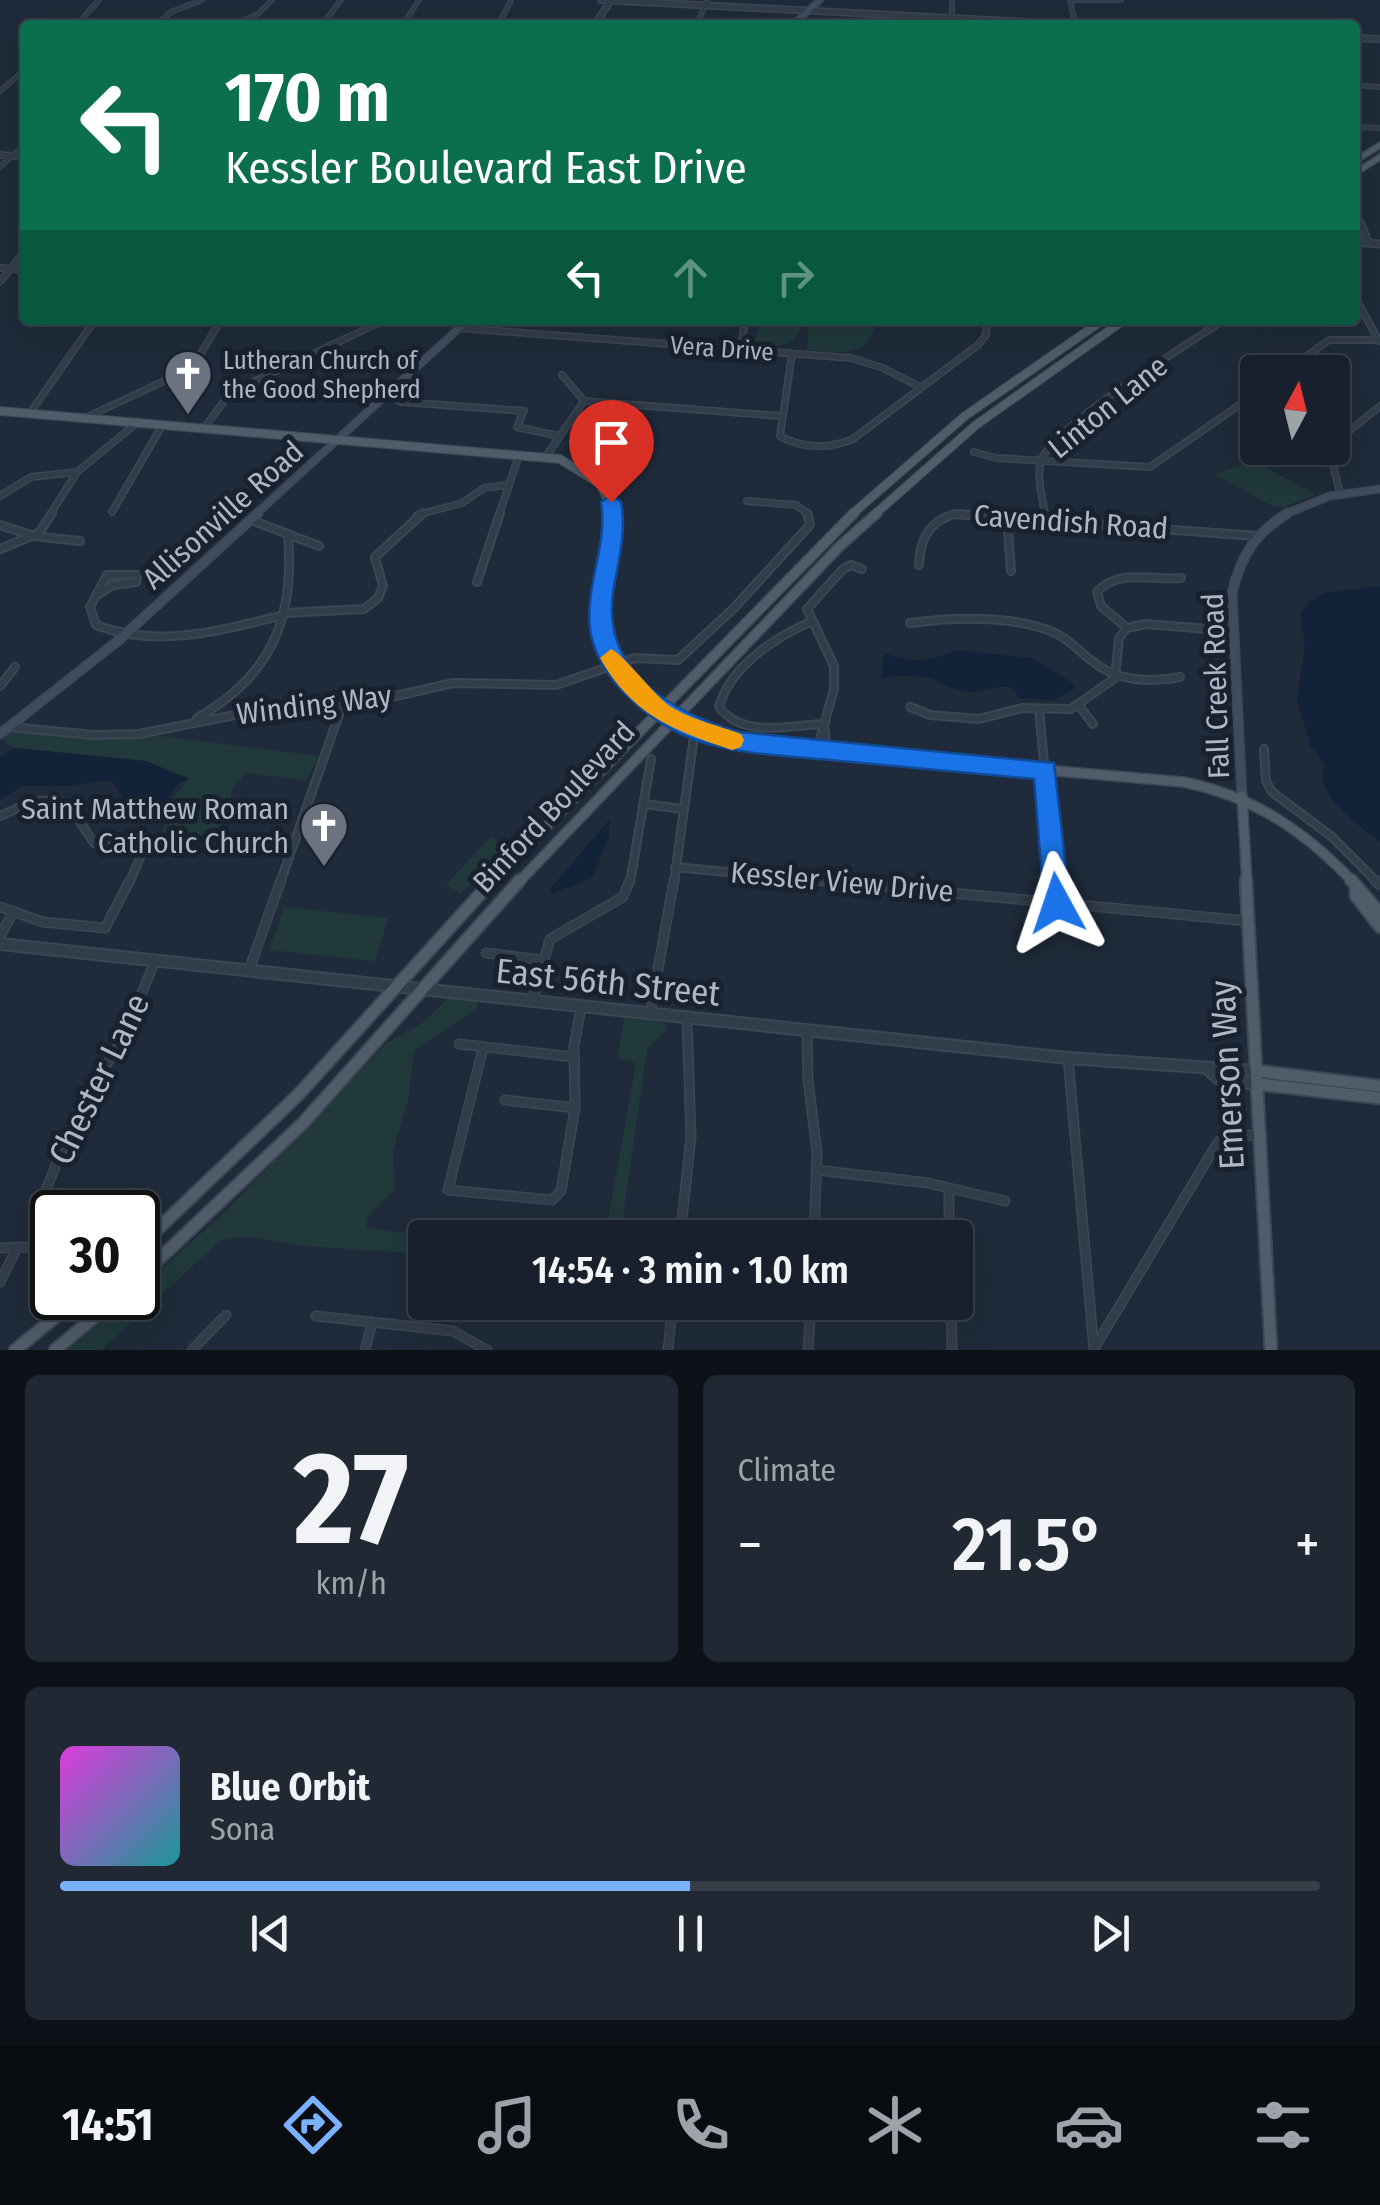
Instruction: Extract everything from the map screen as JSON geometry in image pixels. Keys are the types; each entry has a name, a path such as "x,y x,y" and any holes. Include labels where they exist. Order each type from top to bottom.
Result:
{"main road":[{"path":"798,20 820,0"},
{"name":"Allisonville Road","path":"0,734 127,634 462,325"},
{"name":"Binford Boulevard","path":"160,1227 266,1127 657,710 886,482 1005,386 1096,325"},
{"name":"Binford Boulevard","path":"160,1259 291,1134 672,719 834,552 924,469 1009,399 1117,325"},
{"path":"0,411 547,455 592,476 613,506 615,530 600,616 604,643 635,691 672,719 739,742 1193,783 1242,796 1269,809 1308,837 1380,912"},
{"name":"Fall Creek Road","path":"1242,796 1234,577 1257,536 1294,508 1340,493 1380,489"},
{"name":"Emerson Way","path":"1242,796 1271,1350"},
{"path":"1354,888 1380,927"},
{"name":"East 56th Street","path":"1257,1078 1380,1086"},
{"name":"East 56th Street","path":"1257,1078 1380,1098"},
{"path":"15,1350 52,1320"},
{"path":"55,1350 91,1320"}],"street":[{"path":"81,20 99,0"},
{"path":"161,20 202,0"},
{"path":"245,20 260,13 272,0"},
{"path":"326,20 341,0"},
{"path":"602,0 993,20"},
{"path":"952,0 952,18"},
{"path":"1070,0 1120,0"},
{"path":"0,92 20,74"},
{"path":"0,167 20,148"},
{"path":"0,156 20,157"},
{"path":"1360,221 1369,243"},
{"path":"1360,242 1380,244"},
{"path":"0,282 20,257"},
{"path":"0,268 20,270"},
{"path":"1360,306 1379,341"},
{"path":"30,413 92,325"},
{"path":"86,418 192,368 219,325"},
{"path":"205,427 230,392 374,325"},
{"path":"740,350 744,325"},
{"path":"792,354 781,416 782,438 792,443 846,443 980,344 987,325"},
{"name":"Linton Lane","path":"1045,520 1041,461 1048,448 1105,402 1217,325"},
{"name":"Vera Drive","path":"459,328 860,360 920,387"},
{"path":"1309,355 1332,339 1379,341"},
{"path":"562,375 584,401 781,416"},
{"path":"385,396 402,402 524,411 517,427 559,436"},
{"path":"547,455 584,401"},
{"path":"974,452 1041,461 1154,466 1240,405"},
{"path":"1350,430 1380,406"},
{"path":"0,549 34,536 77,472 138,422"},
{"path":"112,512 164,424"},
{"path":"477,582 520,452"},
{"path":"1331,465 1340,493"},
{"path":"0,496 33,477 77,472"},
{"path":"94,598 106,588 134,582 139,577 110,573 94,598 89,612 94,623 127,634 194,634 284,614 364,609 384,590 386,581 375,558 413,517 429,509 462,503 484,488 509,484"},
{"path":"615,664 638,657 671,662 684,657 810,525 810,516 800,507 747,501"},
{"name":"Cavendish Road","path":"919,564 921,538 943,517 958,514 1257,536"},
{"path":"1007,518 1011,572"},
{"path":"251,520 320,546"},
{"path":"0,525 34,536 80,541"},
{"path":"187,723 224,703 253,678 268,656 293,577 288,536"},
{"path":"824,724 832,703 834,666 828,647 807,614 811,602 844,569 851,565 862,569"},
{"path":"1127,628 1099,602 1097,592 1103,583 1121,578 1182,578"},
{"path":"910,623 933,620 1049,630 1116,675 1164,680 1180,677"},
{"path":"810,622 783,634 725,690 719,702 724,715 758,727 824,724"},
{"path":"910,707 930,714 979,718 1017,709 1062,711 1078,704 1116,675 1118,640 1127,628 1146,624 1234,631"},
{"name":"Winding Way","path":"10,727 118,736 268,709 342,706 453,683 556,685 615,664"},
{"path":"0,686 14,667"},
{"path":"1078,704 1093,724"},
{"path":"248,971 342,706"},
{"path":"1040,710 1057,903"},
{"path":"822,751 827,727 824,724"},
{"path":"650,1015 664,953 695,729"},
{"path":"1264,748 1266,781 1272,792 1322,828 1377,882"},
{"path":"532,1002 550,940 623,897 629,888 651,759"},
{"path":"0,816 35,800 69,804 97,845 138,852 140,860 110,923 103,928 43,922 0,907"},
{"path":"644,804 683,809"},
{"name":"Kessler View Drive","path":"674,867 1248,921"},
{"path":"1354,888 1377,882"},
{"path":"0,936 14,911"},
{"name":"East 56th Street","path":"0,944 1210,1071 1219,1079 1257,1078"},
{"path":"486,953 544,960"},
{"name":"Chester Lane","path":"46,1190 80,1109 124,1038 155,961"},
{"path":"483,1048 448,1190 552,1200 560,1191 576,1108 574,1057 581,1007"},
{"path":"682,1220 692,1137 686,1078 688,1019"},
{"path":"807,1031 817,1170 815,1220"},
{"path":"458,1044 574,1057"},
{"path":"1068,1058 1094,1349"},
{"path":"505,1100 576,1108"},
{"path":"1094,1349 1218,1142 1231,1134 1260,1136"},
{"path":"817,1170 949,1188 1005,1200"},
{"path":"949,1188 949,1220"},
{"path":"0,1248 16,1250 30,1244"},
{"path":"0,1282 16,1250"},
{"path":"192,1350 226,1315"},
{"path":"316,1316 453,1331 487,1350"},
{"path":"668,1350 671,1320"},
{"path":"808,1350 810,1320"},
{"path":"951,1320 952,1350"},
{"path":"365,1350 372,1322"}],"green space":[{"path":"760,325 801,325 789,342 753,347"},
{"path":"809,325 874,325 873,333 861,347 841,352 807,350"},
{"path":"1242,465 1261,465 1315,494 1282,508 1215,474"},
{"path":"11,732 101,740 161,736 319,756 306,780 246,773 231,790 232,816 208,836 162,832 167,821 157,819 188,779 146,761 15,748 2,740"},
{"path":"491,837 506,846 461,894 446,884"},
{"path":"284,907 388,918 375,961 269,950"},
{"path":"476,998 477,1009 414,1051 408,1100 393,1151 395,1189 366,1219 367,1228 408,1233 408,1253 303,1246 252,1237 222,1239 160,1296 160,1270 228,1209 387,1043 421,1024 448,999"},
{"path":"625,1015 666,1024 667,1030 647,1049 622,1220 608,1220 636,1063 617,1058"},
{"path":"103,1320 134,1320 101,1350 67,1350"}],"water":[{"path":"1380,586 1380,842 1331,797 1325,786 1325,765 1310,745 1297,699 1305,645 1300,615 1308,603 1324,593"},
{"path":"958,650 1032,658 1073,683 1074,689 1054,700 1019,698 1011,687 965,692 925,677 881,678 884,653 921,660"},
{"path":"15,748 146,761 189,779 179,783 154,814 130,811 113,782 103,780 74,786 22,786 0,800 0,757"},
{"path":"610,819 609,837 592,878 551,894 550,889"}],"slow traffic":[{"path":"611,658 635,691 654,708 689,727 732,740"}],"place":[{"name":"Lutheran Church of the Good Shepherd","path":"188,416"},
{"name":"Saint Matthew Roman Catholic Church","path":"324,868"}],"route":[{"path":"611,502 615,525 602,598 602,631 617,669 644,699 689,727 739,742 1046,770 1057,903"}]}
